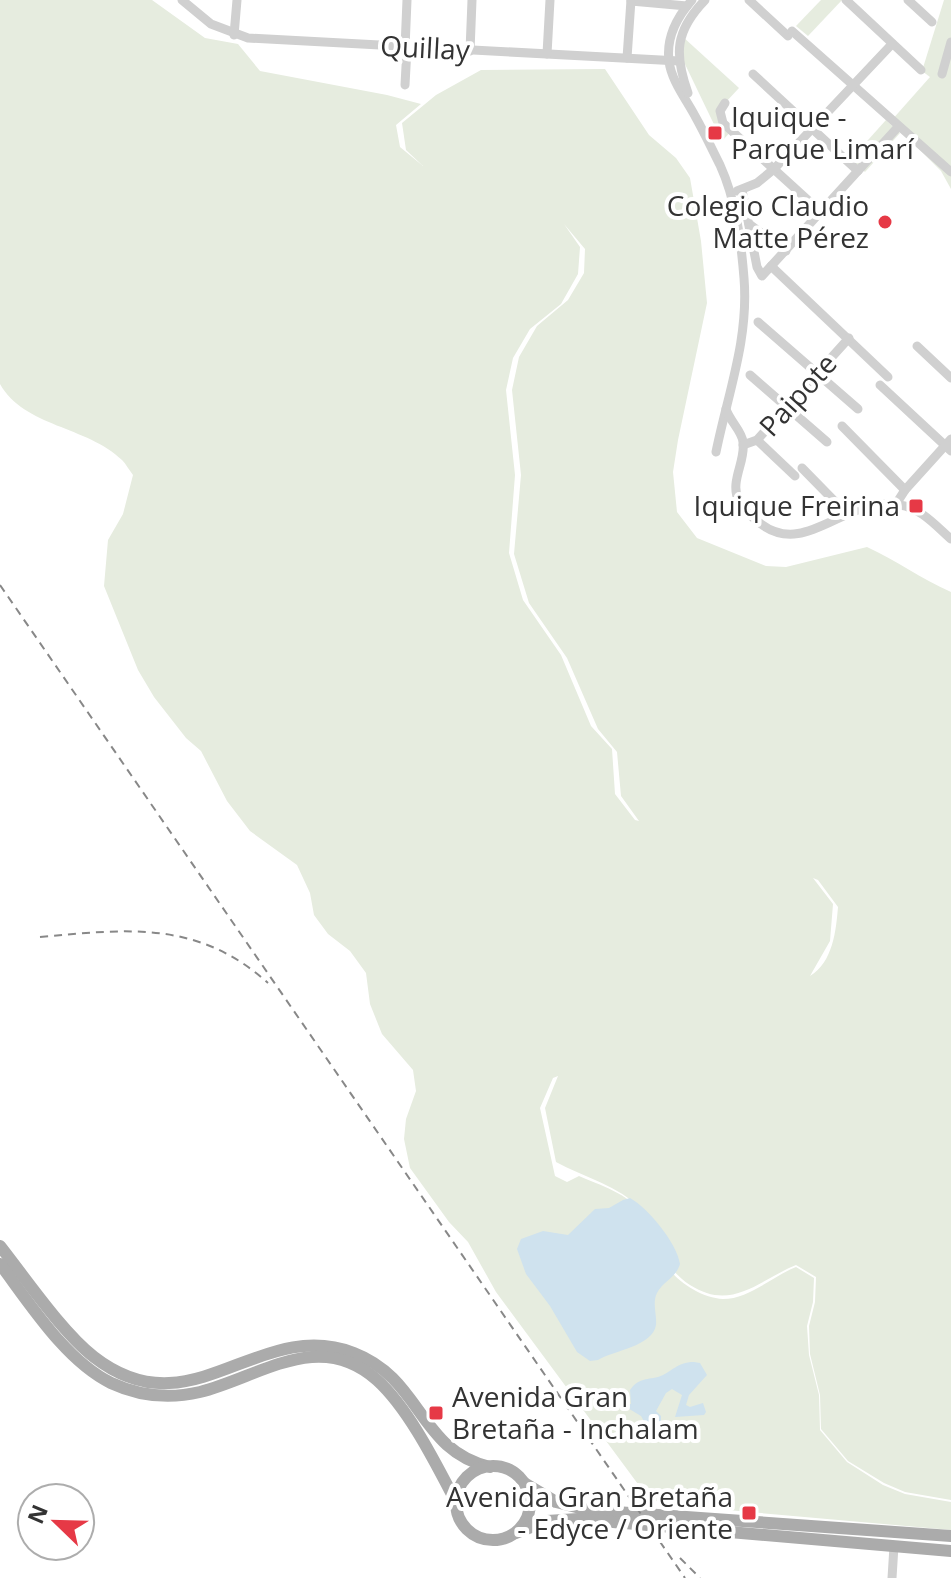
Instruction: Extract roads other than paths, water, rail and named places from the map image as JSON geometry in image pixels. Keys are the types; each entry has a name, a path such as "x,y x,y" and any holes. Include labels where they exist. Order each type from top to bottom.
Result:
{"main road":[{"path":"0,1246 79,1344 99,1361 121,1373 154,1382 186,1382 213,1376 285,1348 314,1345 334,1347 361,1356 386,1371 409,1395 445,1446 467,1460 507,1469 556,1502 588,1510 951,1536"},
{"path":"0,1264 77,1359 100,1377 139,1393 171,1396 203,1391 286,1360 306,1357 333,1358 357,1367 377,1380 396,1403 437,1463 456,1502 461,1522 477,1536 497,1540 547,1521 578,1519 951,1551"},
{"path":"456,1502 460,1486 467,1478 475,1471 490,1467"},
{"path":"516,1533 529,1512 530,1497 524,1483"},
{"path":"870,1528 894,1546"}],"street":[{"name":"Quillay","path":"182,0 211,24 248,38 674,60"},
{"path":"234,35 237,0"},
{"path":"405,85 407,0"},
{"path":"470,51 472,0"},
{"path":"547,54 550,0"},
{"path":"674,60 684,28 705,0"},
{"path":"749,0 853,85 951,172"},
{"path":"846,0 921,70"},
{"path":"908,0 932,22"},
{"path":"627,58 631,1 690,3 672,33 677,83 730,193 740,243 746,304 739,361 725,406 716,452"},
{"path":"942,74 951,42"},
{"path":"730,193 742,190 774,169 892,44"},
{"path":"753,74 858,171"},
{"path":"725,103 720,111 721,120 821,212"},
{"path":"742,190 762,276 898,127"},
{"path":"749,224 786,251"},
{"path":"771,266 849,338 884,381 949,445 905,490 896,504"},
{"path":"758,322 858,409"},
{"name":"Paipote","path":"743,445 757,440 849,338"},
{"path":"917,346 951,378"},
{"path":"750,375 827,442"},
{"path":"725,406 731,423 743,438 737,496 746,512 770,530 781,535 804,533 846,513 875,504 896,504 917,511 951,539"},
{"path":"842,426 905,490"},
{"path":"757,440 846,513"},
{"path":"892,1578 894,1546"}],"water":[{"path":"630,1198 661,1227 680,1264 676,1273 657,1293 656,1325 648,1338 590,1361 577,1352 550,1306 526,1274 517,1249 521,1239 543,1231 568,1235 595,1209 609,1208"},
{"path":"694,1362 700,1363 707,1375 689,1395 686,1405 690,1407 703,1403 704,1415 675,1417 682,1395 672,1389 666,1393 656,1411 661,1421 646,1425 641,1416 626,1407 626,1404 631,1404 630,1390 636,1383"}],"railway":[{"path":"0,585 685,1578"},
{"path":"40,937 102,932 160,933 215,948 268,983"},
{"path":"680,1558 700,1578"}],"place":[{"name":"Iquique - Parque Limarí","path":"715,133"},
{"name":"Colegio Claudio Matte Pérez","path":"885,222"},
{"name":"Iquique Freirina","path":"916,506"},
{"name":"Avenida Gran Bretaña - Inchalam","path":"436,1413"},
{"name":"Avenida Gran Bretaña - Edyce / Oriente","path":"749,1513"}]}
